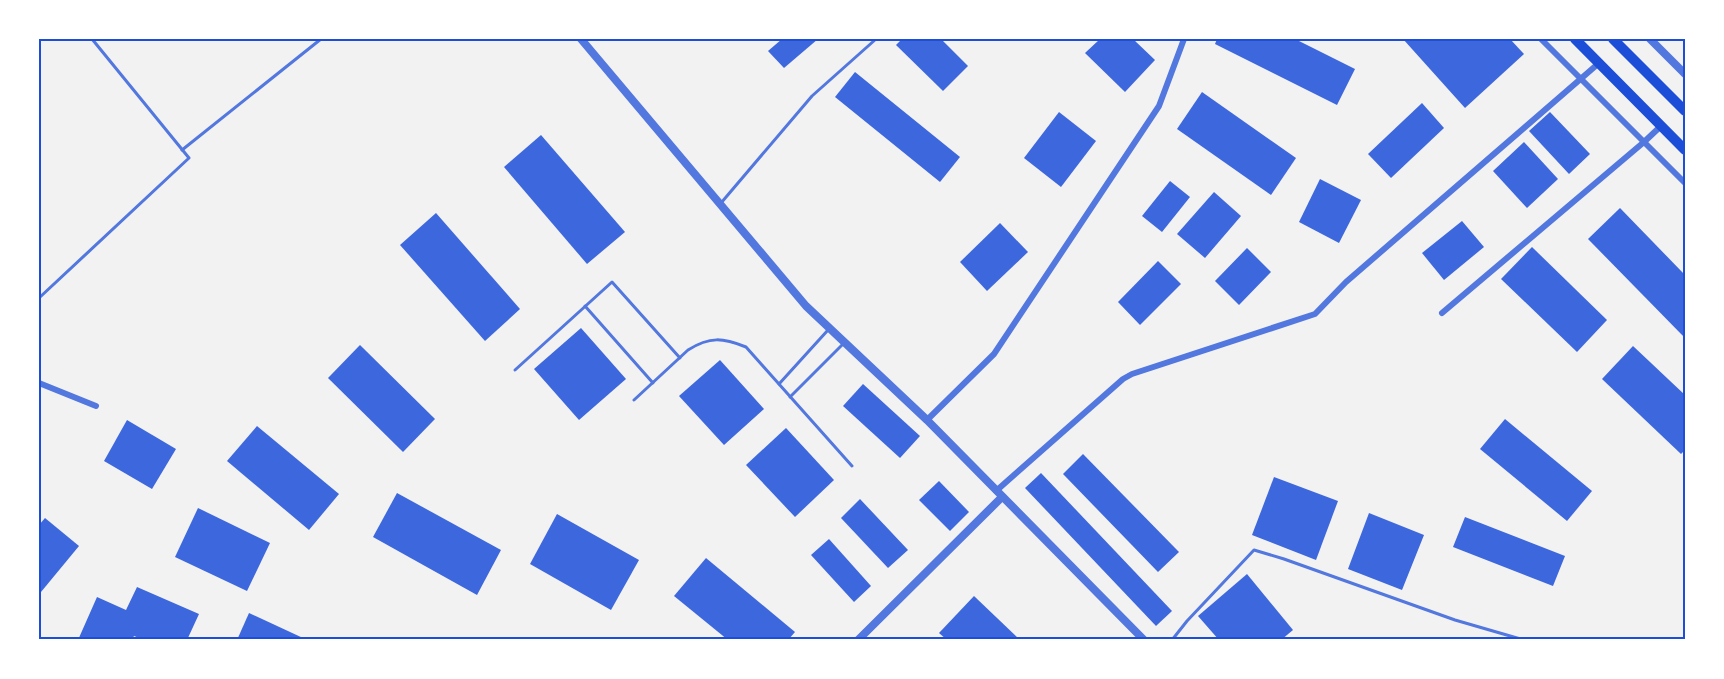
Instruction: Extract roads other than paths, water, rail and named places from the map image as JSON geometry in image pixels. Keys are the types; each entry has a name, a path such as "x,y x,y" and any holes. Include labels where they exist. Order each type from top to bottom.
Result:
{"main road":[{"path":"1575,39 1685,150"},
{"path":"1613,39 1685,111"}],"street":[{"path":"582,39 806,306 927,420 1144,640"},
{"path":"927,420 994,354 1159,106 1184,39"},
{"path":"1541,39 1685,183"},
{"path":"1650,39 1685,74"},
{"path":"858,640 999,494 1123,379 1315,314 1346,282 1599,63"},
{"path":"1442,313 1661,126"},
{"path":"39,383 96,406"}],"lane":[{"path":"39,298 189,158 92,39"},
{"path":"182,150 321,39"},
{"path":"720,204 812,96 876,39"},
{"path":"515,370 612,282 680,358"},
{"path":"585,306 652,383"},
{"path":"779,384 829,329"},
{"path":"634,400 697,344 713,339 729,341 746,347 852,466"},
{"path":"790,397 843,343"},
{"path":"1172,640 1254,550 1455,620 1524,640"}]}
